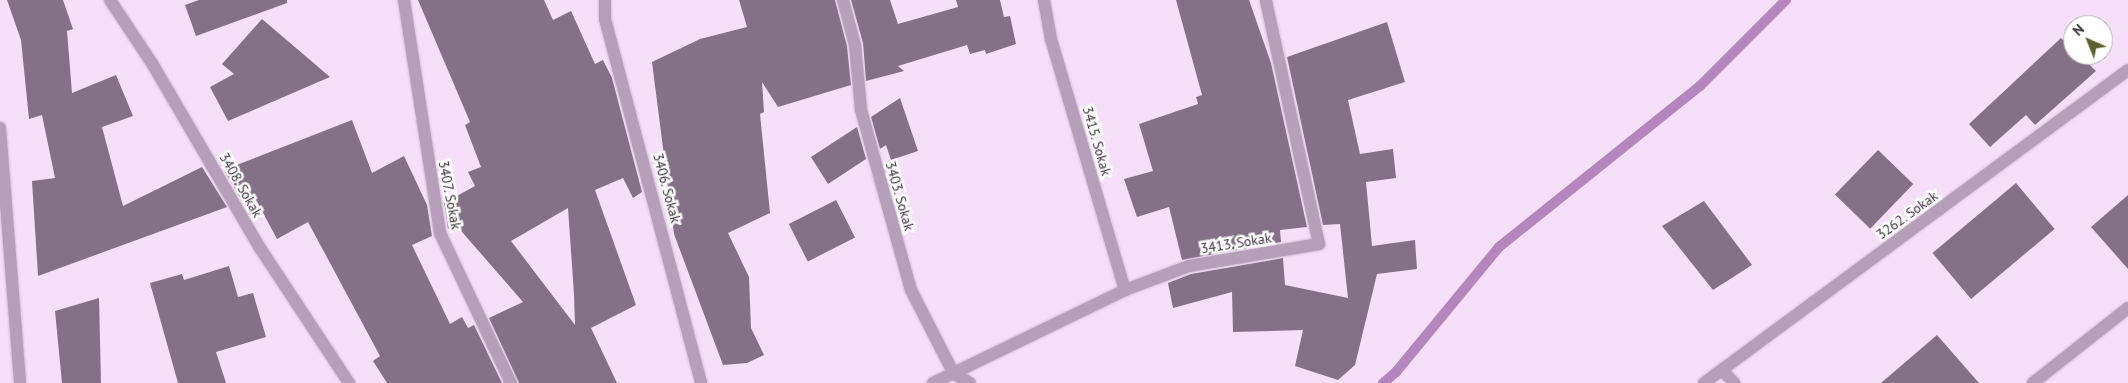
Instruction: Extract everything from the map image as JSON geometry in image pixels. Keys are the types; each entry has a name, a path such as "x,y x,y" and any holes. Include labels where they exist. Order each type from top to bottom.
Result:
{"street":[{"name":"3408. Sokak","path":"110,0 153,65 260,248 349,383"},
{"name":"3407. Sokak","path":"404,0 440,233 511,383"},
{"name":"3406. Sokak","path":"605,0 606,19 701,383"},
{"name":"3403. Sokak","path":"843,0 854,45 861,110 911,290 954,374"},
{"name":"3415. Sokak","path":"1044,0 1051,39 1125,290"},
{"name":"3413. Sokak","path":"933,383 1125,290 1189,266 1320,244 1266,0"},
{"name":"3262. Sokak","path":"1704,383 2128,70"},
{"path":"0,128 20,383"},
{"path":"2034,383 2128,308"},
{"path":"1722,370 1734,383"},
{"path":"954,374 970,383"}],"building":[{"path":"7,0 63,0 73,29 67,31 72,93 116,75 133,116 102,127 123,206 202,167 227,207 38,276 32,181 55,178 42,115 29,119 21,40"},
{"path":"199,0 287,0 287,3 196,36 185,5"},
{"path":"418,0 544,0 553,20 571,11 595,64 603,60 612,78 642,192 633,198 623,178 595,190 636,305 591,328 617,383 519,383 489,318 523,302 456,225 448,229 444,203 475,186 468,172 481,167 465,125 470,122","holes":["568,208 575,325 511,241"]},
{"path":"739,0 835,0 847,46 851,85 778,107 762,82 764,112 760,114 770,213 728,233 749,277 751,328 764,355 747,363 723,365 674,234 652,62 700,39 747,27"},
{"path":"851,0 890,0 898,24 958,7 956,0 1000,0 1004,17 1010,16 1016,44 986,54 985,50 970,54 967,45 898,66 904,71 866,81 863,43"},
{"path":"1176,0 1249,0 1271,63 1307,227 1280,230 1281,242 1182,260 1169,207 1137,217 1124,179 1153,171 1139,124 1198,104 1196,97 1202,95"},
{"path":"262,19 330,77 228,121 210,87 234,74 222,64"},
{"path":"1387,22 1405,82 1348,100 1360,154 1393,149 1396,178 1366,182 1372,246 1415,240 1417,269 1377,274 1355,365 1338,380 1295,366 1303,330 1233,332 1232,292 1173,308 1168,283 1191,274 1283,258 1285,285 1348,298 1340,224 1323,225 1287,57"},
{"path":"2061,38 2063,40 2063,65 2090,65 2096,71 2035,125 2026,115 1990,147 1969,124"},
{"path":"900,98 918,151 891,160 886,145 880,149 871,117"},
{"path":"352,120 372,173 404,156 427,205 432,236 412,245 450,324 462,317 468,328 474,325 502,383 387,383 373,361 380,356 308,222 277,239 254,196 242,201 224,170"},
{"path":"857,127 866,159 828,184 811,157"},
{"path":"1878,150 1913,184 1870,229 1835,195"},
{"path":"2016,183 2055,229 1971,299 1933,253"},
{"path":"2128,195 2128,269 2091,227"},
{"path":"836,200 855,237 808,261 789,224"},
{"path":"1704,201 1752,265 1713,290 1662,226"},
{"path":"229,266 238,297 253,293 266,337 216,352 226,383 178,383 150,283 182,274 184,280"},
{"path":"99,298 101,383 62,383 55,311"},
{"path":"1937,335 1979,383 1881,383"}],"waterway":[{"path":"1383,383 1396,372 1499,247 1700,86 1786,0"}]}
